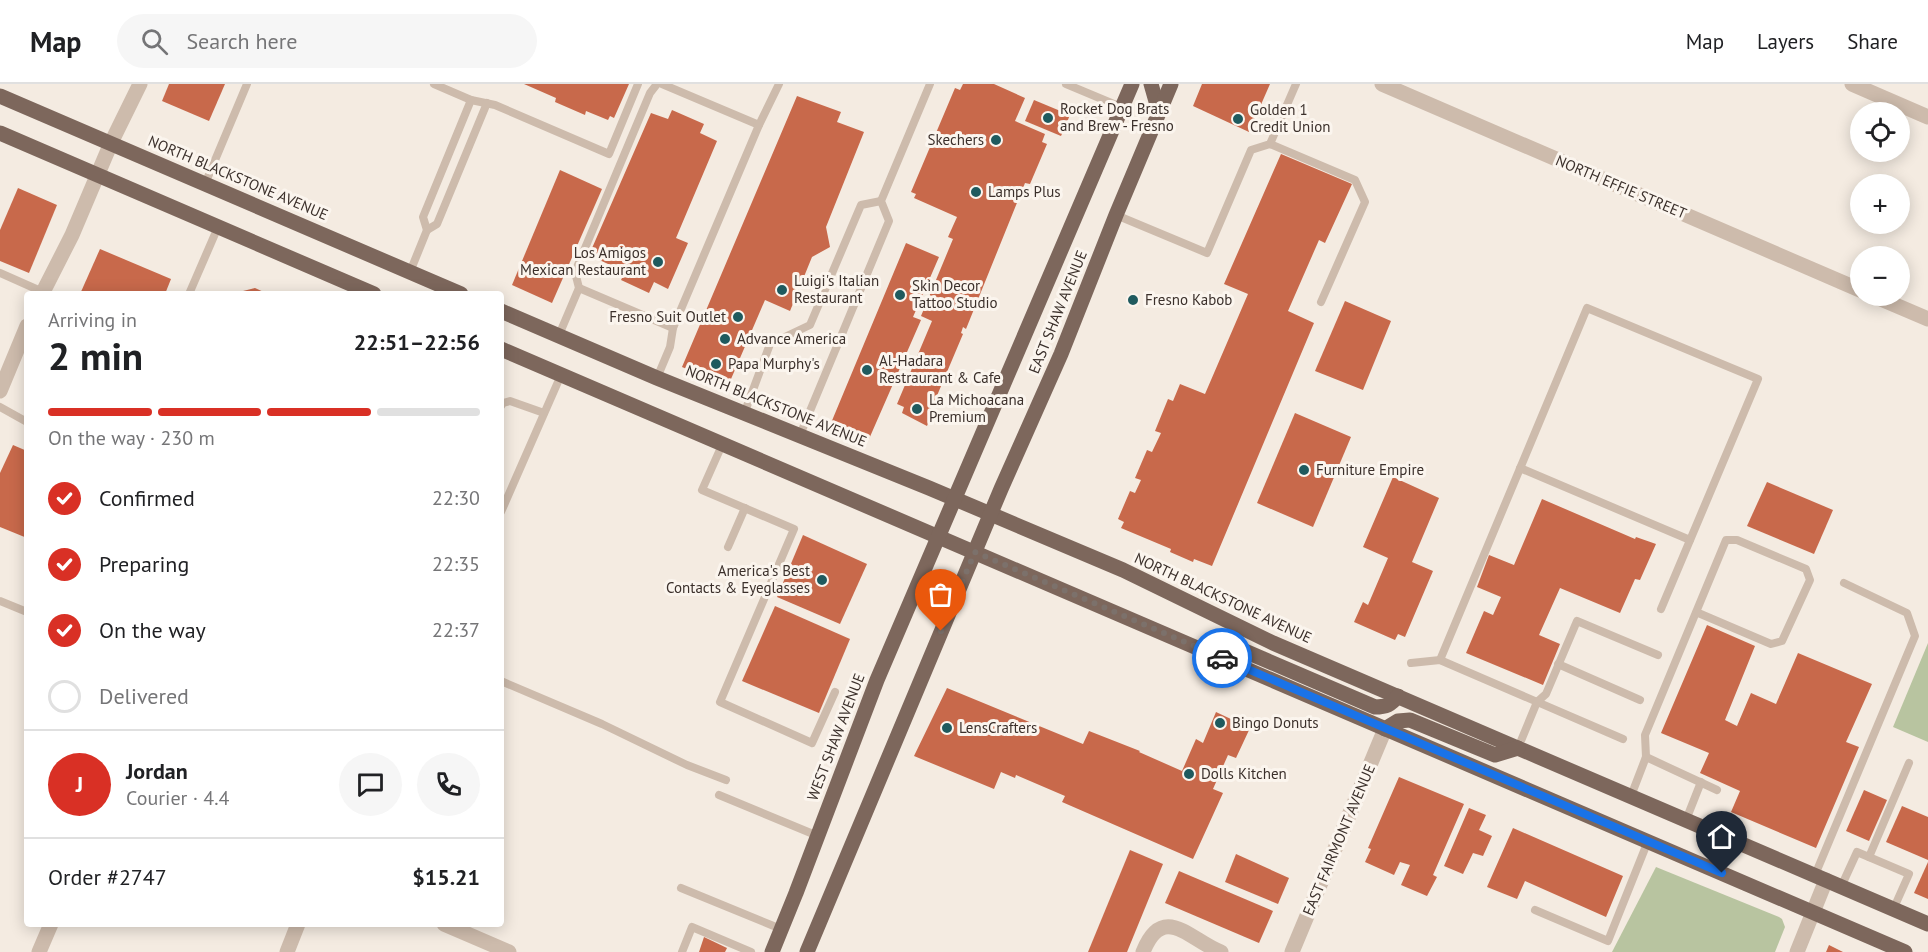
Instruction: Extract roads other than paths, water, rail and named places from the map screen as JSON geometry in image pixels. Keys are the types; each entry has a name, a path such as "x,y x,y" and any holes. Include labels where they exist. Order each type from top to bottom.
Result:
{"main road":[{"name":"EAST SHAW AVENUE","path":"938,536 1132,84"},
{"path":"1151,84 1159,112"},
{"name":"EAST SHAW AVENUE","path":"975,552 1061,354 1171,84"},
{"name":"NORTH BLACKSTONE AVENUE","path":"0,96 454,291"},
{"path":"0,133 367,291"},
{"name":"NORTH BLACKSTONE AVENUE","path":"504,312 657,378 955,498 1123,570 1273,643 1928,924"},
{"path":"504,350 1905,952"},
{"name":"WEST SHAW AVENUE","path":"771,952 818,836 861,717 938,536"},
{"path":"807,952 975,552"},
{"path":"1205,651 1240,649 1375,707 1384,707 1398,696"},
{"path":"1385,729 1398,721 1410,720 1495,755 1518,748"}],"street":[{"path":"43,291 72,235 111,143 140,84"},
{"name":"NORTH EFFIE STREET","path":"1382,84 1405,88 1850,286"},
{"path":"1852,84 1928,117"},
{"path":"1897,306 1928,319"},
{"path":"0,391 24,333"},
{"name":"EAST FAIRMONT AVENUE","path":"1292,952 1385,729"},
{"path":"1797,952 1814,913 1820,878"},
{"path":"1143,952 1147,942 1157,931 1166,926 1174,926 1221,952"},
{"path":"39,952 50,927"},
{"path":"286,952 297,927"},
{"path":"451,927 509,952"}],"lane":[{"path":"205,184 247,84"},
{"path":"434,84 471,100 487,103 609,154 638,84"},
{"path":"560,335 579,288 575,272 650,93 657,84"},
{"path":"662,84 759,125"},
{"path":"800,435 889,221 881,201 930,84"},
{"path":"1066,84 1121,107"},
{"path":"1270,144 1296,84"},
{"path":"657,378 670,347 673,328 776,85"},
{"path":"427,230 423,217 471,100"},
{"path":"410,272 427,230 437,224 487,103"},
{"path":"1116,215 1207,253 1251,150 1270,144 1355,180 1365,202 1321,302"},
{"path":"744,414 770,344 810,325 861,205 881,201"},
{"path":"190,291 218,227"},
{"path":"0,273 38,291"},
{"path":"579,288 673,328"},
{"path":"1440,660 1587,308 1758,379 1661,609"},
{"path":"504,505 561,375"},
{"path":"504,403 510,400 544,412"},
{"path":"0,407 24,420"},
{"path":"722,445 702,490 794,529 720,702 812,743 835,692"},
{"path":"1520,468 1690,540"},
{"path":"728,547 745,508"},
{"path":"1631,796 1646,757 1645,735 1696,612 1726,540 1737,540 1806,569 1810,580 1782,641 1771,644 1696,612"},
{"path":"1820,878 1915,636 1907,613 1844,583"},
{"path":"0,600 24,611"},
{"path":"1518,748 1537,702 1546,694 1577,621 1658,655"},
{"path":"1411,663 1440,660 1623,739"},
{"path":"1558,664 1640,700"},
{"path":"504,682 602,724 687,765 726,780"},
{"path":"1646,757 1717,790"},
{"path":"1869,857 1909,763"},
{"path":"1686,820 1701,782"},
{"path":"719,795 818,836"},
{"path":"1535,910 1608,941 1648,841"},
{"path":"1841,887 1857,852 1909,874 1893,910"},
{"path":"681,888 781,929"},
{"path":"682,952 692,927 751,952"}],"place":[{"name":"Rocket Dog Brats and Brew - Fresno","path":"1048,118"},
{"name":"Golden 1 Credit Union","path":"1238,119"},
{"name":"Skechers","path":"996,140"},
{"name":"Lamps Plus","path":"976,192"},
{"name":"Los Amigos Mexican Restaurant","path":"658,262"},
{"name":"Luigi's Italian Restaurant","path":"782,290"},
{"name":"Skin Decor Tattoo Studio","path":"900,295"},
{"name":"Fresno Kabob","path":"1133,300"},
{"name":"Fresno Suit Outlet","path":"738,317"},
{"name":"Advance America","path":"725,339"},
{"name":"Papa Murphy's","path":"716,364"},
{"name":"Al-Hadara Restraurant & Cafe","path":"867,370"},
{"name":"La Michoacana Premium","path":"917,409"},
{"name":"Furniture Empire","path":"1304,470"},
{"name":"America's Best Contacts & Eyeglasses","path":"822,580"},
{"name":"Bingo Donuts","path":"1220,723"},
{"name":"LensCrafters","path":"947,728"},
{"name":"Dolls Kitchen","path":"1189,774"}]}
